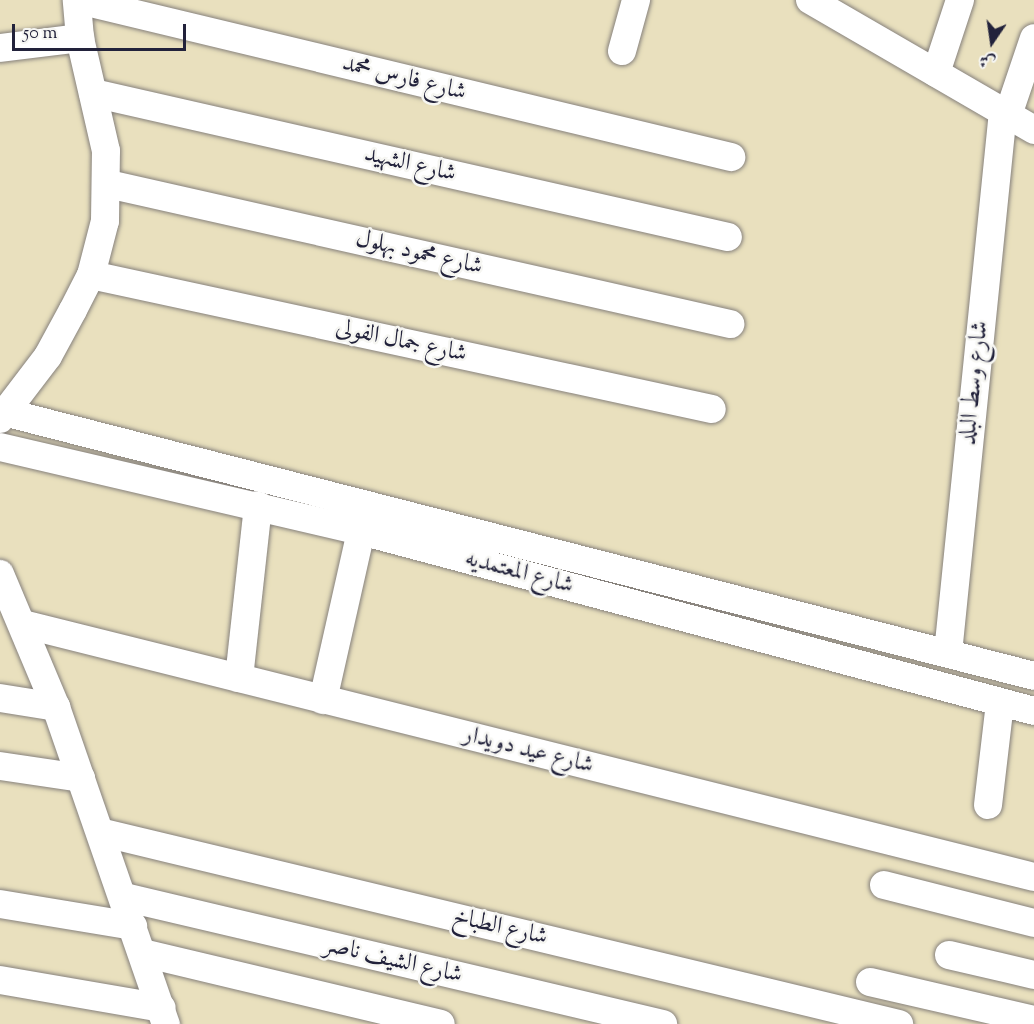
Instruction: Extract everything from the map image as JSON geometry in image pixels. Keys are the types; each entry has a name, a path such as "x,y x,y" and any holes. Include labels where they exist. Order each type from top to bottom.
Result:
{"street":[{"path":"1,414 48,356 91,275 105,221 108,184 106,151 80,38 77,0"},
{"name":"شارع فارس محمد","path":"77,0 731,157"},
{"path":"622,51 636,0"},
{"path":"810,0 1034,130"},
{"path":"936,73 960,0"},
{"path":"0,48 80,38"},
{"name":"شارع وسط البلد","path":"948,653 1005,114 1034,38"},
{"name":"شارع الشهيد","path":"93,93 728,237"},
{"name":"شارع محمود بهلول","path":"108,184 730,324"},
{"name":"شارع جمال الفولى","path":"91,275 712,409"},
{"name":"شارع المعتمديه","path":"1,414 267,498 361,531 1034,711"},
{"name":"شارع المعتمديه","path":"0,447 267,498 948,653 1034,675"},
{"path":"239,678 267,498"},
{"path":"323,700 361,531"},
{"path":"3,585 23,624 56,707 164,1016"},
{"name":"شارع عيد دويدار","path":"23,624 1034,877"},
{"path":"0,698 56,707"},
{"path":"988,805 1000,702"},
{"path":"0,766 81,778"},
{"name":"شارع الطباخ","path":"100,832 899,1024"},
{"path":"884,885 1034,923"},
{"name":"شارع الشيف ناصر","path":"124,897 663,1024"},
{"path":"0,904 133,926"},
{"path":"142,953 441,1024"},
{"path":"949,955 1034,975"},
{"path":"0,980 164,1016"},
{"path":"870,982 1034,1020"}]}
